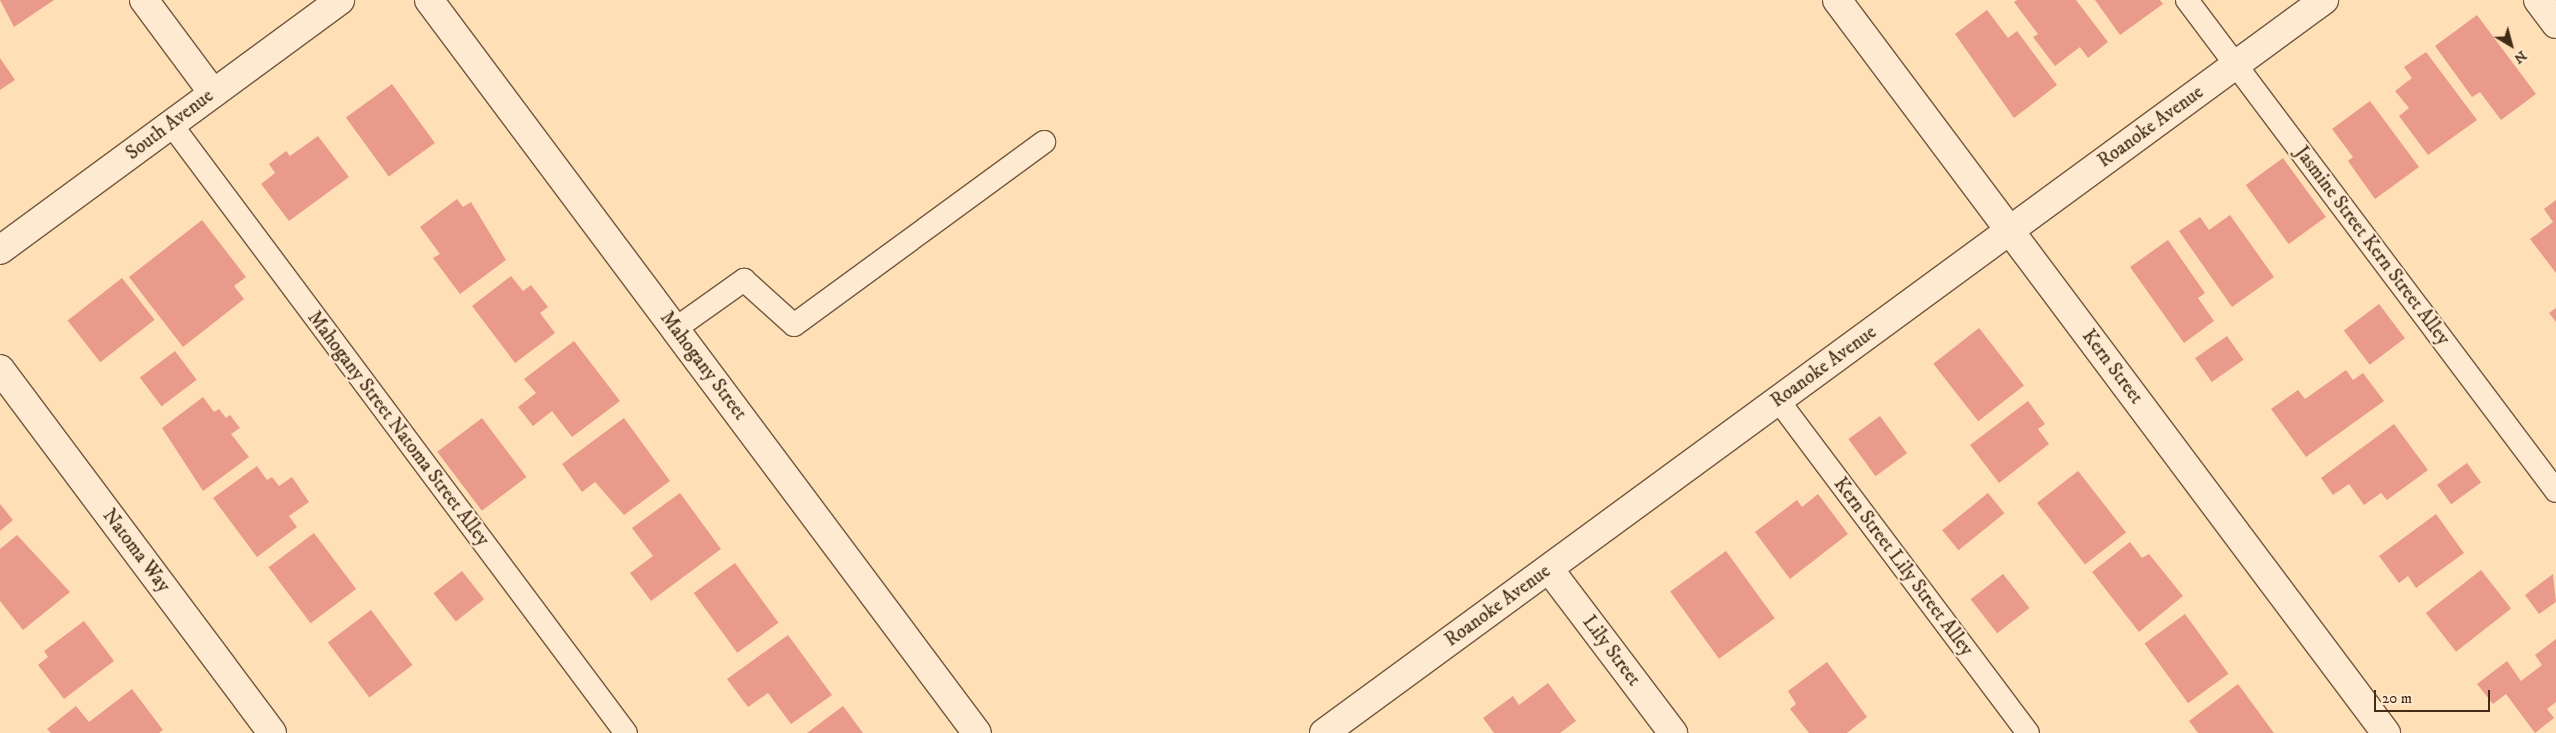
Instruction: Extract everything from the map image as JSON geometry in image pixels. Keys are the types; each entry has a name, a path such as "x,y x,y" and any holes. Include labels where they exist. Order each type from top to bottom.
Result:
{"street":[{"path":"144,0 212,93"},
{"name":"South Avenue","path":"0,250 340,0"},
{"name":"Mahogany Street","path":"429,0 977,733"},
{"name":"Kern Street","path":"1837,0 2386,733"},
{"name":"Roanoke Avenue","path":"1324,733 2324,0"},
{"path":"2538,0 2556,24"},
{"name":"Natoma Way","path":"0,369 272,733"},
{"name":"Lily Street","path":"1549,569 1673,733"}],"lane":[{"name":"Jasmine Street Kern Street Alley","path":"2187,0 2556,491"},
{"name":"Mahogany Street Natoma Street Alley","path":"171,124 626,733"},
{"path":"674,328 744,280 794,325 1044,142"},
{"name":"Kern Street Lily Street Alley","path":"1778,400 2028,733"}],"building":[{"path":"0,0 54,0 14,27"},
{"path":"2017,0 2076,0 2108,42 2088,58 2080,47 2055,66 2033,37 2038,34 2014,2"},
{"path":"2095,0 2160,0 2163,4 2120,35"},
{"path":"1987,10 2008,38 2017,31 2057,85 2014,118 1955,34"},
{"path":"2477,15 2536,94 2501,120 2480,92 2472,97 2435,46"},
{"path":"2426,52 2477,120 2428,155 2399,116 2409,108 2395,91 2412,78 2404,67"},
{"path":"0,58 15,80 0,90"},
{"path":"392,84 435,143 389,177 346,118"},
{"path":"2370,101 2419,167 2375,199 2348,161 2353,157 2332,129"},
{"path":"318,136 349,177 289,221 261,184 275,173 269,164 286,151 290,156"},
{"path":"2283,158 2326,217 2289,244 2246,185"},
{"path":"457,199 463,207 471,202 506,260 460,294 433,258 440,254 420,227"},
{"path":"2556,200 2556,273 2530,239 2553,222 2544,209"},
{"path":"2230,215 2274,277 2232,307 2179,231 2200,217 2209,230"},
{"path":"202,220 246,277 234,286 244,299 183,347 129,277"},
{"path":"2168,240 2205,293 2198,298 2214,321 2184,343 2130,267"},
{"path":"511,276 523,291 531,285 548,307 540,313 555,333 515,363 472,306"},
{"path":"122,278 155,320 100,362 68,320"},
{"path":"2379,304 2405,338 2370,365 2344,330"},
{"path":"2556,308 2556,322 2549,313"},
{"path":"1979,328 2024,386 1978,421 1933,364"},
{"path":"2227,336 2244,360 2212,382 2195,358"},
{"path":"574,341 620,401 572,437 552,411 533,426 518,407 536,393 524,379"},
{"path":"175,351 197,380 162,406 140,377"},
{"path":"2346,370 2353,380 2363,373 2384,401 2306,457 2271,409 2298,390 2305,399"},
{"path":"203,397 214,412 219,409 226,418 230,415 240,428 231,434 249,457 203,491 162,428"},
{"path":"2028,401 2045,424 2038,429 2049,444 1999,483 1970,445"},
{"path":"1880,416 1907,453 1875,476 1848,439"},
{"path":"482,418 527,477 482,511 437,452"},
{"path":"624,418 670,481 624,515 595,482 582,492 562,464"},
{"path":"2394,424 2428,470 2387,500 2381,493 2364,505 2349,484 2333,495 2321,478"},
{"path":"2467,463 2481,482 2451,504 2437,485"},
{"path":"257,466 267,480 272,477 279,486 292,477 309,502 289,516 297,527 257,557 213,498"},
{"path":"2078,471 2126,532 2085,564 2037,503"},
{"path":"680,493 721,549 651,601 630,573 653,556 632,528"},
{"path":"1988,493 2004,513 1959,550 1942,530"},
{"path":"1818,494 1848,534 1790,579 1755,532 1797,500 1802,507"},
{"path":"0,504 13,520 0,531"},
{"path":"2436,514 2464,553 2416,588 2408,576 2399,583 2379,556"},
{"path":"314,533 356,589 311,623 268,567"},
{"path":"17,535 70,592 23,630 0,601 0,549"},
{"path":"2130,542 2142,558 2149,554 2183,596 2139,632 2092,572"},
{"path":"1726,551 1775,618 1719,659 1670,592"},
{"path":"735,563 778,623 737,653 694,593"},
{"path":"2481,570 2511,609 2456,652 2426,613"},
{"path":"462,571 484,599 456,622 434,593"},
{"path":"2003,574 2029,608 1997,633 1971,599"},
{"path":"2553,574 2556,602 2539,614 2525,595"},
{"path":"371,610 413,665 369,698 328,642"},
{"path":"2185,614 2228,674 2188,703 2145,643"},
{"path":"84,621 114,661 64,699 38,665 48,657 44,651"},
{"path":"788,635 832,695 791,724 768,693 748,707 727,679"},
{"path":"2556,639 2556,702 2547,709 2554,718 2535,733 2506,694 2493,704 2477,684 2507,661 2521,681 2542,665 2535,655"},
{"path":"1827,662 1867,717 1847,733 1809,733 1790,709 1796,704 1788,691"},
{"path":"1548,683 1576,721 1560,733 1494,733 1483,718 1513,696 1519,705"},
{"path":"2238,684 2274,733 2198,733 2189,721"},
{"path":"132,689 163,730 159,733 51,733 47,729 76,706 89,722"},
{"path":"843,706 863,733 807,733"}]}
